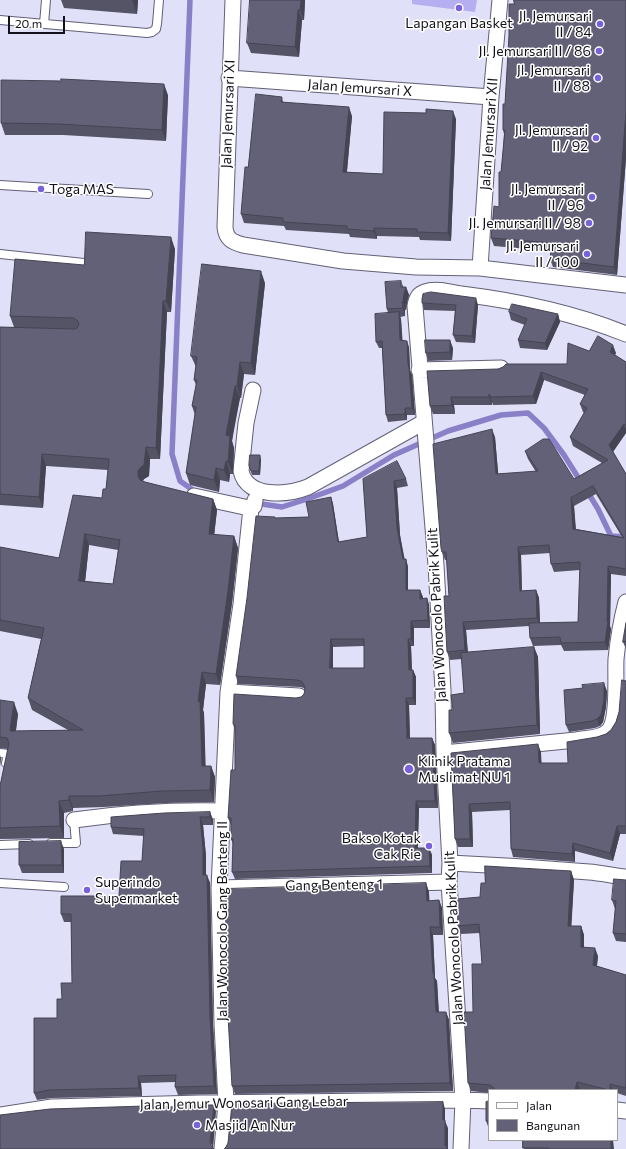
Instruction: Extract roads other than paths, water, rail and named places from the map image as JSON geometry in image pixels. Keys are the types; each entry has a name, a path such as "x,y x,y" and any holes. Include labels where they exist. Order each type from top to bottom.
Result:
{"street":[{"name":"Jalan Jemursari XI","path":"233,0 229,78 225,227 228,238 234,242 343,261 416,267 480,268"},
{"name":"Jalan Jemursari XII","path":"480,268 490,97 500,0"},
{"name":"Jalan Jemursari X","path":"229,78 490,97"},
{"path":"480,268 626,284"},
{"name":"Jalan Wonocolo Pabrik Kulit","path":"461,1149 463,1100 449,882 450,863 444,753 443,691 436,565 419,370 415,306 416,300 422,293 432,290 514,301 560,311 602,324 626,334"},
{"path":"419,370 501,368"},
{"path":"253,390 245,430 241,471 254,499"},
{"path":"179,491 245,508 264,492 290,493 304,489 424,425"},
{"name":"Jalan Wonocolo Gang Benteng II","path":"222,1149 226,1103 222,1024 219,888 222,811 228,692 242,604 254,499"},
{"path":"444,753 576,740 596,737 606,733 612,726 614,716 621,660 620,622 626,602"},
{"path":"228,692 299,696"},
{"path":"74,820 115,814 192,810 222,811"},
{"path":"450,863 517,866 591,872 626,877"},
{"name":"Gang Benteng 1","path":"219,888 449,882"},
{"name":"Jalan Jemur Wonosari Gang Lebar","path":"0,1115 52,1107 226,1103 488,1101"}],"lane":[{"path":"44,24 46,0"},
{"path":"0,20 146,33 152,32 156,29 159,0"},
{"path":"0,185 148,194"},
{"path":"0,254 84,263"},
{"path":"0,753 8,754 4,775"},
{"path":"0,845 76,843 74,820"},
{"path":"0,883 64,887"}],"waterway":[{"path":"190,0 172,454 180,481 197,493"},
{"path":"255,503 282,507 310,498 343,486 394,455 448,431 501,415 528,413 544,428 564,455 581,482"},
{"path":"587,491 598,509 611,536 626,537"}],"place":[{"name":"Lapangan Basket","path":"459,8"},
{"name":"Jl. Jemursari II / 84","path":"600,24"},
{"name":"Jl. Jemursari II / 86","path":"599,51"},
{"name":"Jl. Jemursari II / 88","path":"598,78"},
{"name":"Jl. Jemursari II / 92","path":"596,138"},
{"name":"Toga MAS","path":"41,189"},
{"name":"Jl. Jemursari II / 96","path":"592,197"},
{"name":"Jl. Jemursari II / 98","path":"589,223"},
{"name":"Jl. Jemursari II / 100","path":"587,254"},
{"name":"Klinik Pratama Muslimat NU 1","path":"409,769"},
{"name":"Bakso Kotak Cak Rie","path":"429,846"},
{"name":"Superindo Supermarket","path":"87,890"},
{"name":"Masjid An Nur","path":"197,1125"}]}
